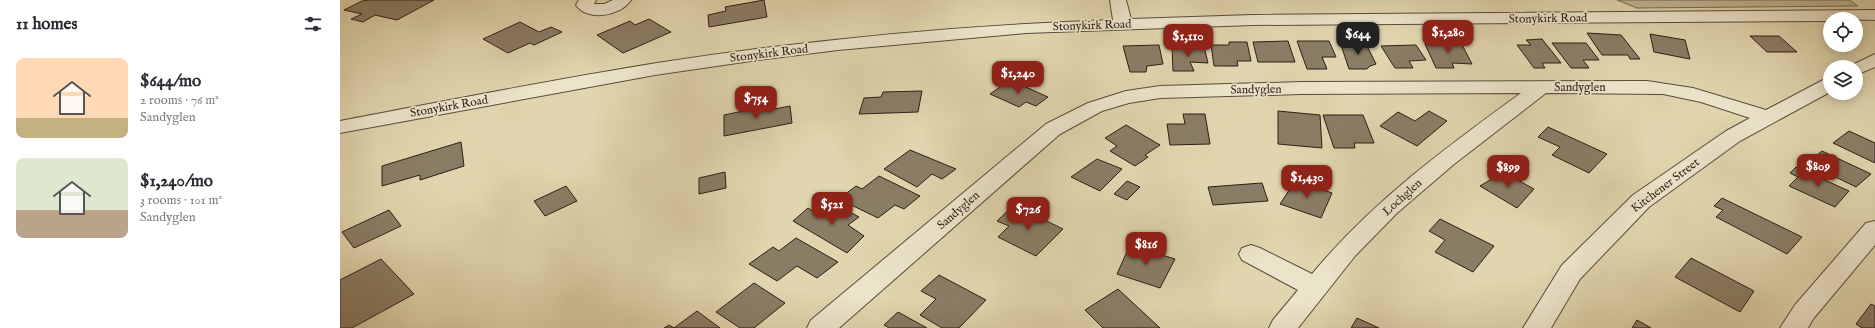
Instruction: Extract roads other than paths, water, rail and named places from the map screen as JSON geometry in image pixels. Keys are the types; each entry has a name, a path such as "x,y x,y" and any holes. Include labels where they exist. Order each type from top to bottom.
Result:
{"street":[{"path":"588,0 584,5 586,8 594,10 611,7 623,0"},
{"path":"1118,0 1123,24"},
{"path":"1869,0 1875,4"},
{"name":"Stonykirk Road","path":"340,127 655,69 751,55 838,45 1003,30 1123,24 1261,20 1875,15"},
{"path":"1863,66 1875,60"},
{"name":"Lochglen","path":"1283,328 1331,266 1388,208 1421,180 1542,87"},
{"name":"Sandyglen","path":"821,328 1041,138 1066,120 1095,106 1126,97 1160,92 1309,88 1666,88 1696,94 1768,118"},
{"name":"Kitchener Street","path":"1537,328 1571,272 1641,201 1733,136 1823,88"},
{"path":"1794,328 1804,312 1875,229"},
{"path":"1251,254 1315,287"}]}
